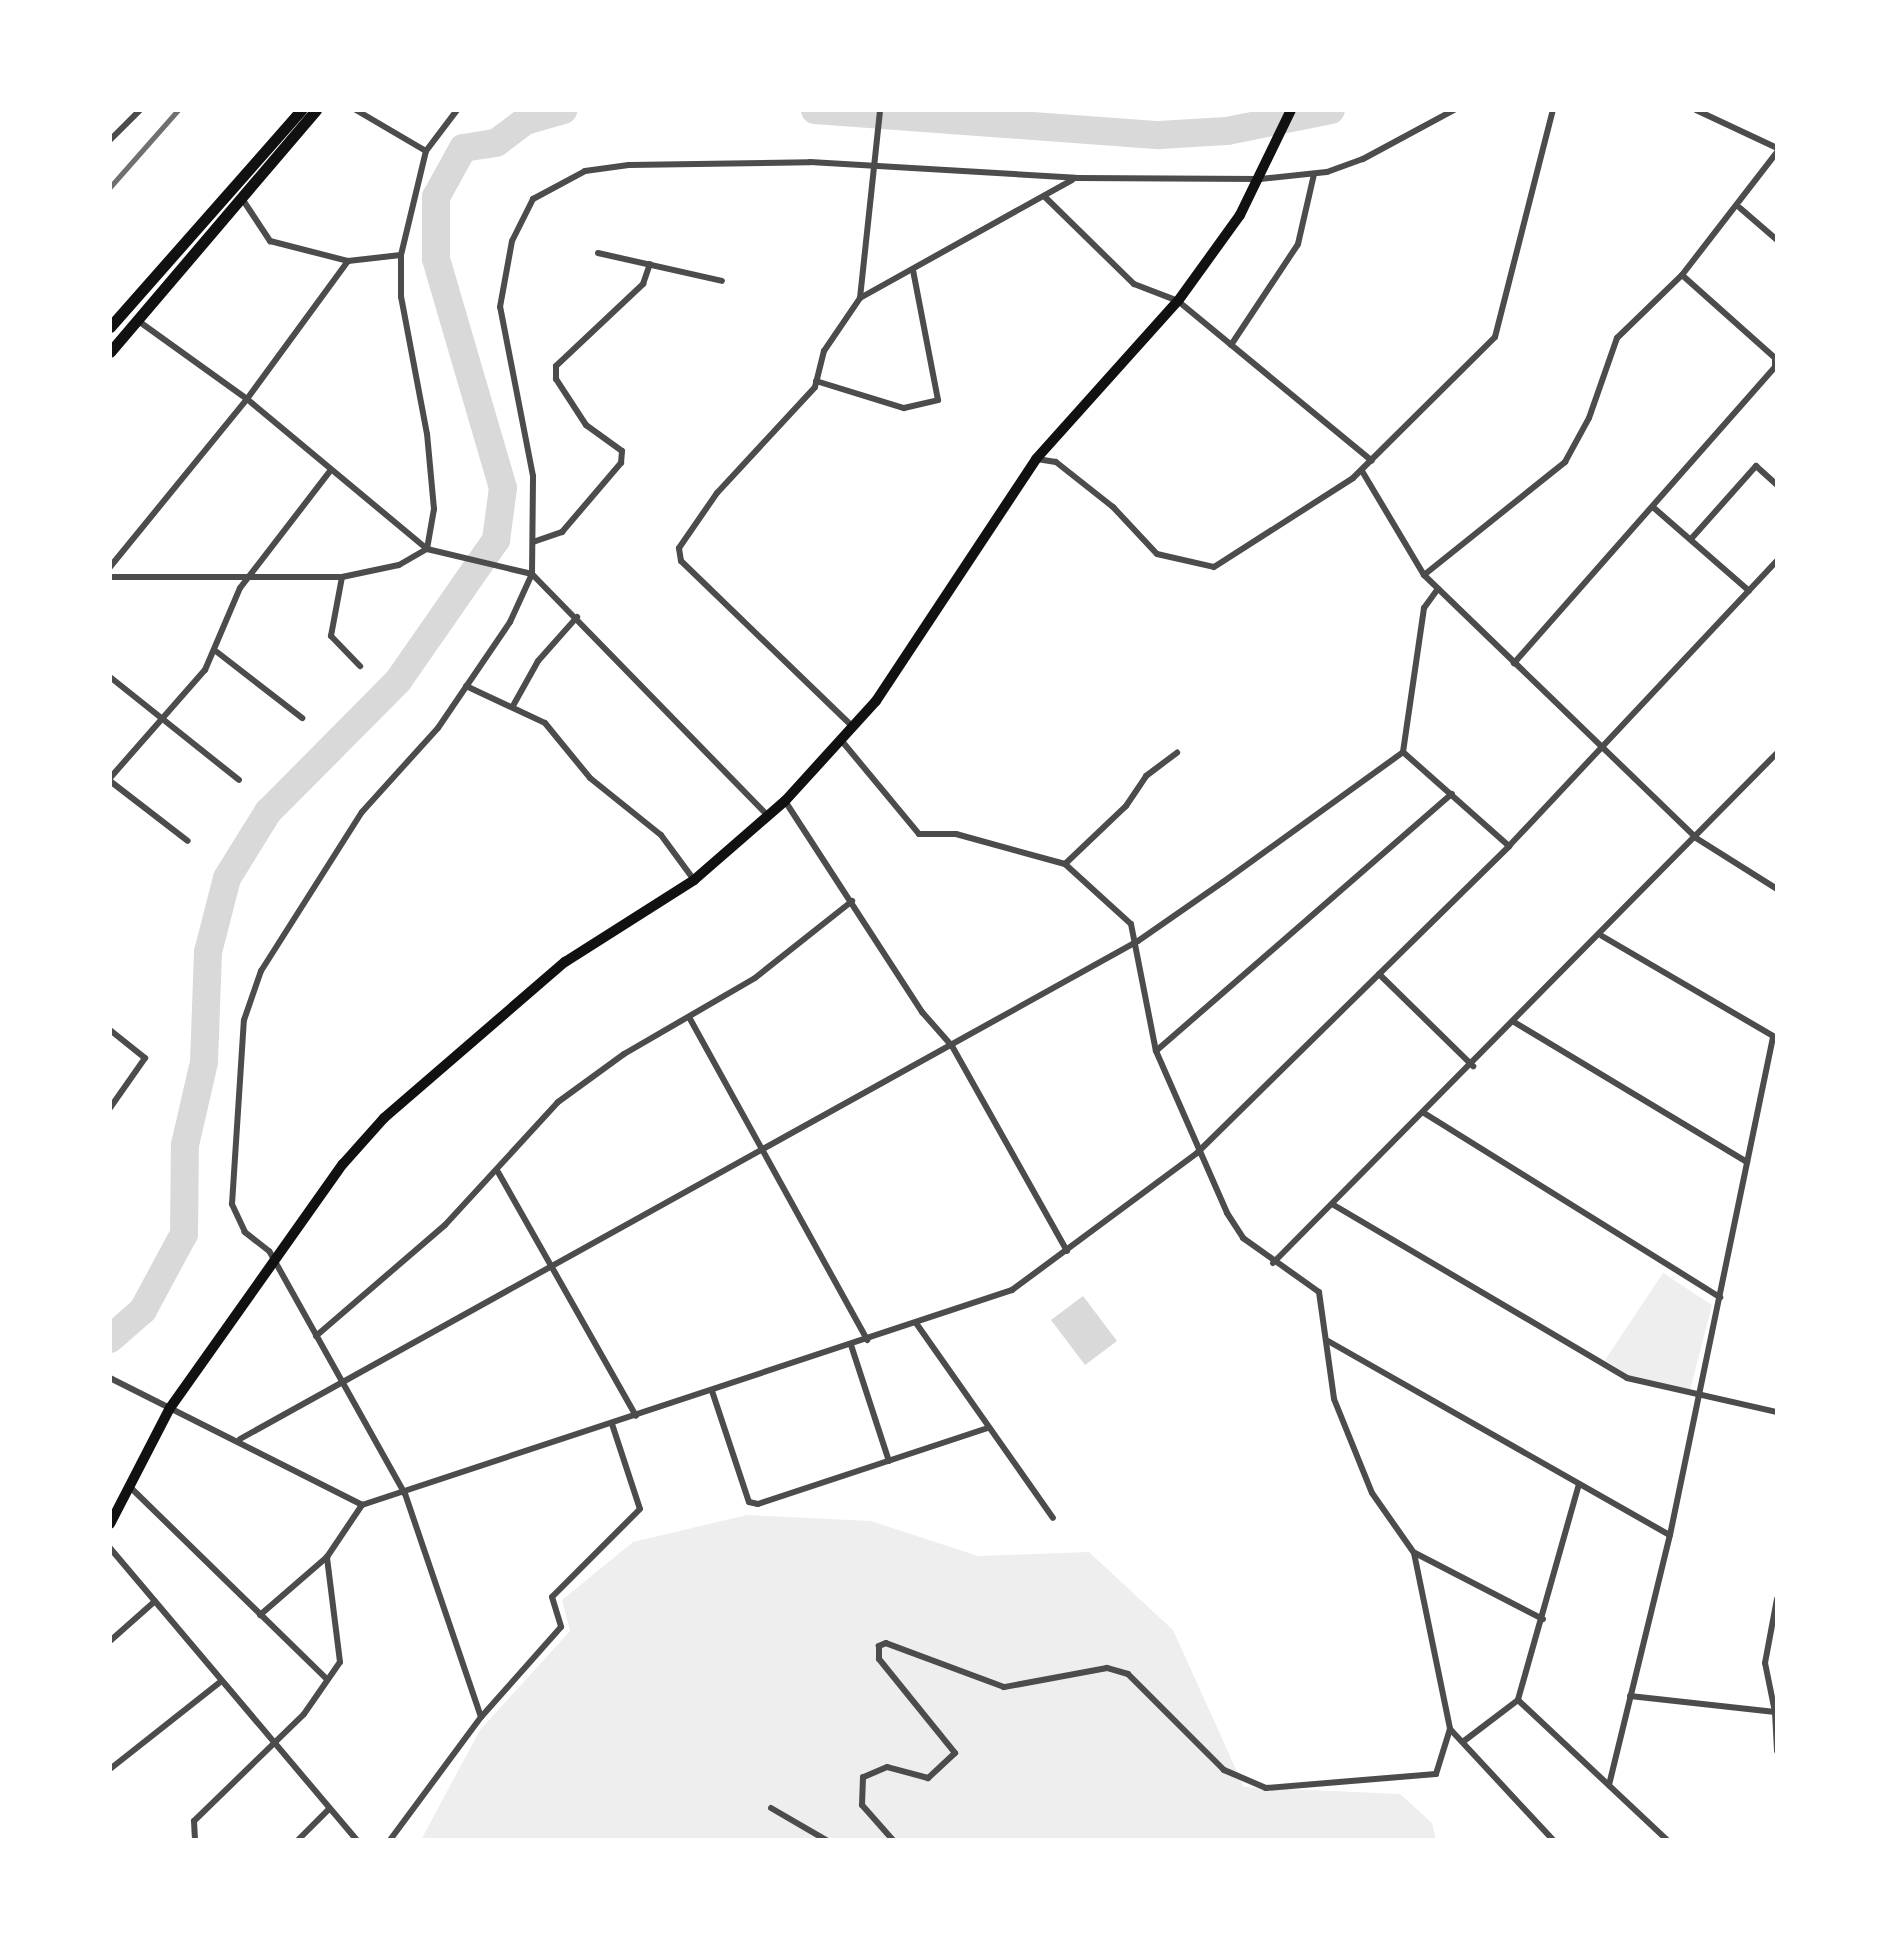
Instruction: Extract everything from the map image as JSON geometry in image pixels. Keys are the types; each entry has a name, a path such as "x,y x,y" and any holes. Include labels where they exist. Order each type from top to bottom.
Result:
{"highway":[{"path":"110,327 300,110"},
{"path":"110,352 316,110"}],"main road":[{"path":"110,1524 170,1408 343,1164 384,1118 564,962 694,880 785,800 854,728 1036,459 1178,301 1262,176 1291,110"}],"street":[{"path":"110,140 140,110"},
{"path":"356,110 426,150"},
{"path":"430,551 434,509 401,297 401,255 426,150 456,110"},
{"path":"860,298 880,110"},
{"path":"481,1717 405,1494 273,1267 269,1251 245,1232 232,1204 244,1020 261,971 362,812 438,728 532,574 534,476 500,306 512,241 534,199 585,171 629,165 872,166 1076,178 1314,173 1391,147 1454,110"},
{"path":"1036,459 1056,462 1157,554 1214,568 1362,471 1495,338 1553,110"},
{"path":"1424,575 1565,462 1590,418 1618,338 1682,275 1739,208 1777,150 1696,110"},
{"path":"1232,345 1298,244 1314,173"},
{"path":"854,728 681,561 679,548 716,493 816,380 824,350 860,298 1076,178"},
{"path":"240,196 270,240 348,260 401,255"},
{"path":"1044,196 1134,284 1178,301 1372,461"},
{"path":"1739,208 1777,240"},
{"path":"598,253 722,281"},
{"path":"110,568 247,399 348,260"},
{"path":"532,542 562,532 621,463 622,451 586,425 556,379 556,366 644,284 650,264"},
{"path":"816,380 904,408 938,400 913,270"},
{"path":"1514,663 1776,367 1775,358 1682,275"},
{"path":"136,320 247,399 430,551 532,574 767,815"},
{"path":"1691,540 1756,466 1777,485"},
{"path":"188,841 110,779 217,652 250,577 332,470"},
{"path":"1362,471 1424,575 1696,838 1777,889"},
{"path":"1654,508 1750,591"},
{"path":"110,577 342,576 398,565 430,551"},
{"path":"260,1615 327,1556 362,1505 405,1494 1012,1290 1197,1152 1509,846 1777,560"},
{"path":"342,576 331,636 360,666"},
{"path":"240,1439 1138,941 1403,752 1424,608 1438,589"},
{"path":"514,704 538,661 578,617"},
{"path":"217,652 302,718"},
{"path":"110,677 239,780"},
{"path":"466,686 514,704 545,723 590,778 661,834 694,880"},
{"path":"841,740 919,834 956,834 1065,864 1131,924 1138,941 1156,1051 1197,1152 1243,1238 1319,1292 1348,1442 1372,1493 1414,1553 1450,1729 1436,1774 1266,1788 1214,1762 1128,1674 1107,1668 1004,1687 886,1643 879,1646 879,1659 955,1753 928,1778 888,1767 863,1777 862,1806 893,1840"},
{"path":"1403,752 1509,846"},
{"path":"1274,1263 1602,936 1777,753"},
{"path":"1065,864 1126,806 1146,776 1177,754"},
{"path":"1156,1051 1452,794"},
{"path":"785,800 922,1012 952,1046 1067,1250"},
{"path":"316,1336 498,1172 558,1102 755,978 802,934 852,902"},
{"path":"1602,936 1775,1038 1670,1535 1609,1785"},
{"path":"1380,974 1473,1066"},
{"path":"689,1016 867,1340"},
{"path":"1514,1022 1747,1162"},
{"path":"110,1030 145,1058 110,1108"},
{"path":"1424,1113 1720,1297"},
{"path":"498,1172 636,1416"},
{"path":"1332,1204 1626,1378 1777,1412"},
{"path":"916,1323 1052,1518"},
{"path":"1326,1340 1670,1535"},
{"path":"851,1345 888,1461"},
{"path":"114,1381 240,1439 362,1505"},
{"path":"712,1391 749,1502 988,1428"},
{"path":"390,1840 481,1717 561,1627 552,1596 640,1510 612,1424"},
{"path":"1464,1741 1518,1700 1580,1484"},
{"path":"130,1486 326,1678"},
{"path":"110,1548 220,1683 357,1840"},
{"path":"1414,1553 1543,1619"},
{"path":"194,1840 194,1821 304,1714 340,1662 327,1556"},
{"path":"1777,1599 1765,1663 1775,1712 1777,1751"},
{"path":"110,1641 155,1601"},
{"path":"110,1769 220,1683"},
{"path":"1630,1696 1775,1712"},
{"path":"1518,1700 1667,1840"},
{"path":"1450,1729 1553,1840"},
{"path":"771,1808 826,1840"},
{"path":"298,1840 329,1809"}],"shaded area":[{"path":"1663,1273 1712,1305 1690,1390 1629,1375 1605,1360"},
{"path":"1083,1296 1117,1341 1085,1365 1051,1320"},
{"path":"747,1515 871,1521 978,1556 1089,1552 1173,1630 1244,1787 1400,1794 1432,1823 1436,1840 421,1840 480,1730 570,1631 562,1600 633,1542"}],"waterway":[{"path":"110,1339 143,1310 184,1234 185,1145 204,1062 208,952 227,878 268,812 398,681 496,540 503,488 436,259 436,197 463,148 496,143 525,121 563,110"},
{"path":"815,110 1159,135 1227,131 1331,110"}],"railway":[{"path":"110,187 178,110"}]}
